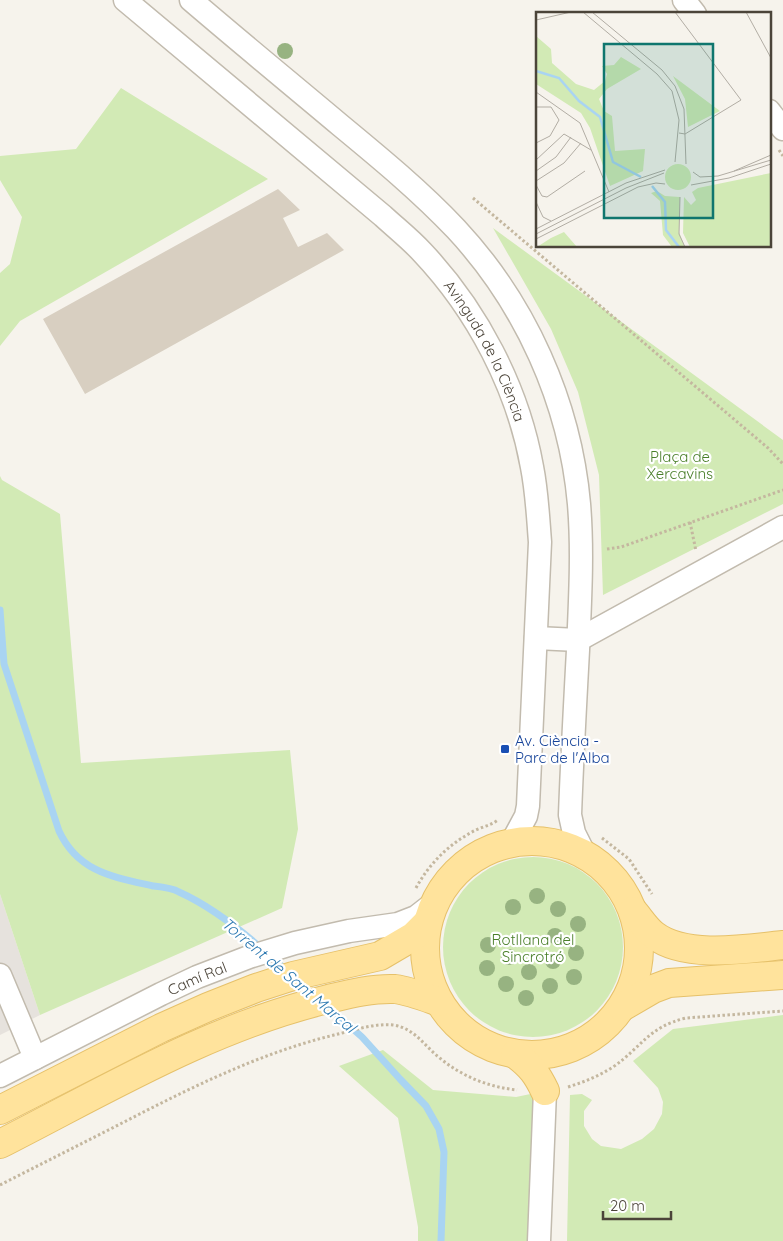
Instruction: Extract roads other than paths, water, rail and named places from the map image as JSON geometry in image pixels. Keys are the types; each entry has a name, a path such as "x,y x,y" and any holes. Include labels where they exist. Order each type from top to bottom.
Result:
{"main road":[{"path":"0,1110 193,1013 256,988 380,956 414,936 425,905 466,863 484,852 512,842 546,841 570,847 592,845 599,864 612,875 622,889 644,905 653,935 672,944 701,950 783,945"},
{"path":"425,905 425,964 430,984 439,1002 453,1021 471,1036 492,1048 515,1054 540,1055 565,1050 587,1040 612,1020 622,1007 633,984 639,960 639,935 644,905"},
{"path":"622,1007 653,989 668,984 783,975"},
{"path":"0,1144 145,1070 225,1033 285,1011 371,990 395,989 439,1002"},
{"path":"542,1090 565,1050"},
{"path":"515,1054 530,1065 536,1074 542,1090"}],"street":[{"name":"Avinguda de la Ciència","path":"125,0 383,216 422,252 461,300 484,336 507,384 521,424 532,466 540,542 528,806 526,816 512,842"},
{"path":"191,0 415,188 484,261 509,298 529,333 549,377 563,418 574,462 582,552 570,815 574,833 592,845"},
{"path":"684,0 693,12"},
{"path":"770,112 783,130"},
{"path":"536,638 578,640 783,527"},
{"name":"Camí Ral","path":"0,1076 161,994 249,957 349,932 398,924 416,916 425,905"},
{"path":"0,975 35,1058"},
{"path":"539,1241 542,1090"}],"waterway":[{"name":"Torrent de Sant Marçal","path":"0,610 4,664 59,831 67,845 76,856 98,871 124,879 167,888 190,897 222,917 261,948"},
{"name":"Torrent de Sant Marçal","path":"269,955 287,971"},
{"name":"Torrent de Sant Marçal","path":"327,1006 362,1037 426,1106 439,1129 444,1152 441,1241"}],"place":[{"name":"Av. Ciència - Parc de l'Alba","path":"505,749"}],"park label":[{"name":"Plaça de Xercavins","path":"680,464"},
{"name":"Rotllana del Sincrotró","path":"533,948"}]}
